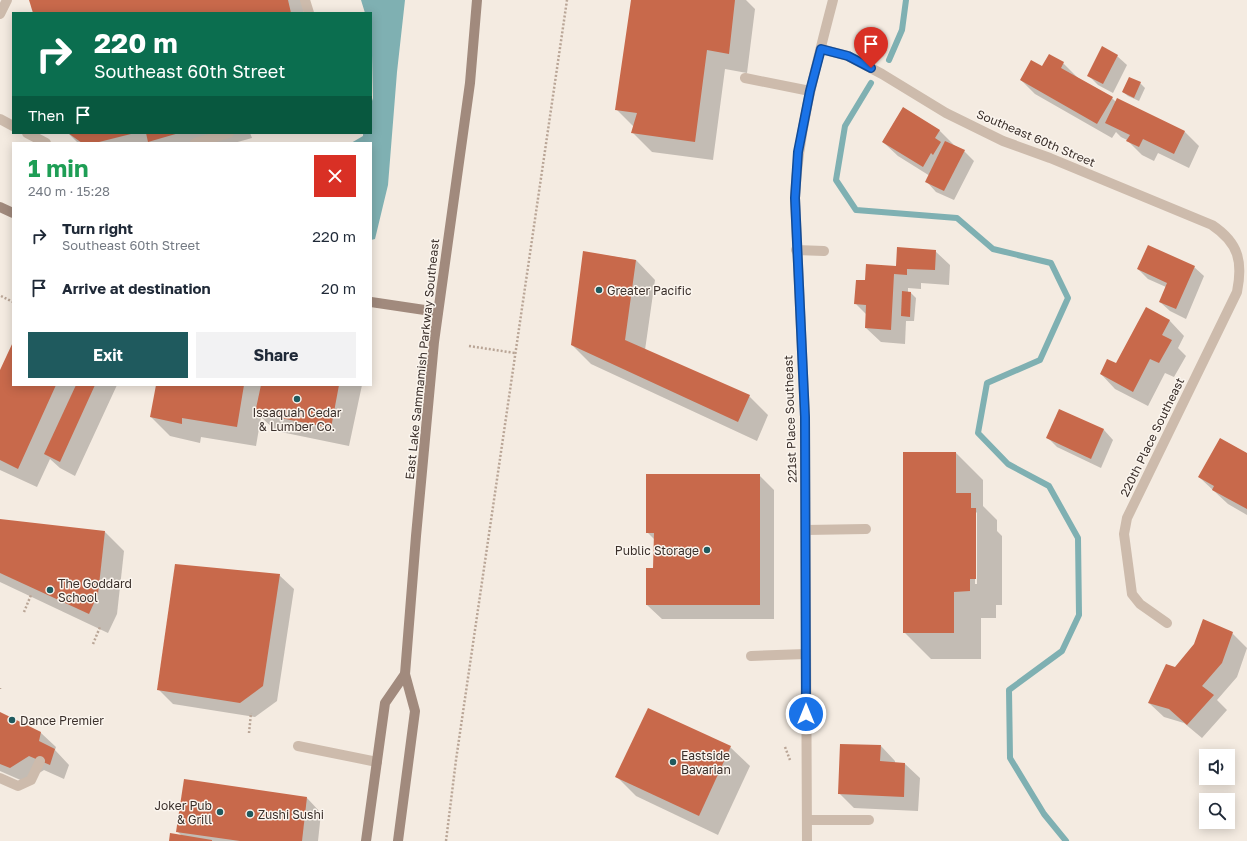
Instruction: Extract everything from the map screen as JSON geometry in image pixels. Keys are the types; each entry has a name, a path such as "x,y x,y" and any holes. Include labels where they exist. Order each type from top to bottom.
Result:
{"main road":[{"name":"East Lake Sammamish Parkway Southeast","path":"398,841 415,711 405,674 416,536 438,312 470,83 478,0"},
{"path":"0,207 12,213"},
{"path":"372,302 438,312"},
{"name":"East Lake Sammamish Parkway Southeast","path":"366,841 386,703 405,674"}],"street":[{"path":"0,14 7,0"},
{"path":"306,0 309,12"},
{"name":"221st Place Southeast","path":"808,841 805,417 796,250 795,198 796,167 810,91 834,0"},
{"name":"Southeast 60th Street","path":"821,49 848,56 882,74 946,113 1004,141 1050,158 1212,225 1224,233 1237,253"},
{"path":"745,78 810,91"},
{"path":"0,119 12,125"},
{"path":"29,134 44,142"},
{"path":"198,142 226,134"},
{"path":"796,250 824,251"},
{"name":"220th Place Southeast","path":"1167,623 1140,604 1132,594 1124,534 1126,523 1237,292 1240,279 1237,253"},
{"path":"806,530 866,529"},
{"path":"751,656 806,654"},
{"path":"298,746 377,762"},
{"path":"0,778 18,786 31,780 40,761"},
{"path":"807,820 869,820"}],"path":[{"path":"446,841 456,760 568,0"},
{"path":"1,296 12,302"},
{"path":"469,346 516,353"},
{"path":"24,612 31,595"},
{"path":"92,644 100,627"},
{"path":"249,733 251,713"}],"water":[{"path":"361,0 405,0 397,72 388,185 375,239 372,240 372,142 353,142 363,136 363,134 372,134 372,12 365,12"}],"building":[{"path":"29,0 288,0 291,12 33,12"},
{"path":"631,0 735,0 729,54 707,50 695,142 631,133 637,113 615,110"},
{"path":"1102,46 1118,55 1103,84 1087,76"},
{"path":"1049,54 1064,62 1061,68 1113,97 1097,124 1020,80 1031,60 1042,66"},
{"path":"1129,77 1141,82 1134,98 1122,92"},
{"path":"1117,98 1185,131 1174,154 1143,139 1139,147 1126,141 1130,135 1105,123"},
{"path":"903,107 940,130 935,138 941,142 933,155 931,153 923,167 882,142"},
{"path":"69,134 131,134 99,142 81,142"},
{"path":"146,134 176,134 148,142"},
{"path":"945,141 965,150 944,191 925,182"},
{"path":"1148,245 1195,266 1176,309 1159,302 1167,283 1137,269"},
{"path":"897,247 936,250 935,270 907,269 907,275 894,274 891,330 865,328 866,305 854,304 856,280 865,280 866,264 896,266"},
{"path":"583,251 636,260 625,340 750,395 738,422 571,345"},
{"path":"902,291 911,292 910,317 901,316"},
{"path":"1146,307 1170,320 1162,335 1172,340 1159,363 1150,359 1133,392 1100,374 1107,359 1116,363"},
{"path":"12,344 12,386 56,386 18,469 0,460 0,370"},
{"path":"76,386 95,386 60,462 44,454"},
{"path":"156,386 244,386 237,427 182,418 182,424 150,417"},
{"name":"Issaquah Cedar & Lumber Co.","path":"261,386 339,386 331,428 255,413"},
{"path":"1059,409 1104,429 1091,459 1046,438"},
{"path":"1220,438 1247,453 1247,509 1212,490 1214,486 1198,477"},
{"path":"903,452 956,452 956,493 971,493 971,508 976,508 976,579 970,579 970,591 954,592 954,633 903,633"},
{"name":"Public Storage","path":"646,474 760,474 760,605 646,605 646,568 653,568 654,533 646,533"},
{"path":"0,519 105,531 98,594 89,614 0,573"},
{"path":"175,564 280,574 263,686 240,703 157,690"},
{"path":"1203,619 1233,632 1222,663 1202,686 1214,695 1187,725 1169,709 1148,703 1166,664 1175,667 1194,644"},
{"name":"Eastside Bavarian","path":"648,708 731,746 699,816 615,777"},
{"path":"0,712 41,732 39,741 55,749 50,765 29,756 10,768 0,764"},
{"path":"840,744 881,745 880,761 905,763 904,797 838,794"},
{"path":"184,779 307,797 302,841 240,841 176,832"},
{"path":"170,833 212,840 212,841 169,841"}],"waterway":[{"path":"889,60 902,30 906,0"},
{"path":"871,83 845,126 836,180 856,210 957,218 993,249 1051,263 1068,298 1040,360 987,383 978,433 1008,464 1049,486 1078,538 1079,615 1062,651 1009,690 1010,758 1044,814 1066,841"}],"place":[{"name":"Greater Pacific","path":"599,290"},
{"name":"Issaquah Cedar & Lumber Co.","path":"297,399"},
{"name":"Public Storage","path":"707,550"},
{"name":"The Goddard School","path":"50,590"},
{"name":"Dance Premier","path":"12,720"},
{"name":"Eastside Bavarian","path":"673,762"},
{"name":"Joker Pub & Grill","path":"220,812"},
{"name":"Zushi Sushi","path":"250,814"}],"route":[{"path":"806,714 805,417 795,220 796,167 810,91 821,49 848,56 871,68"}]}
